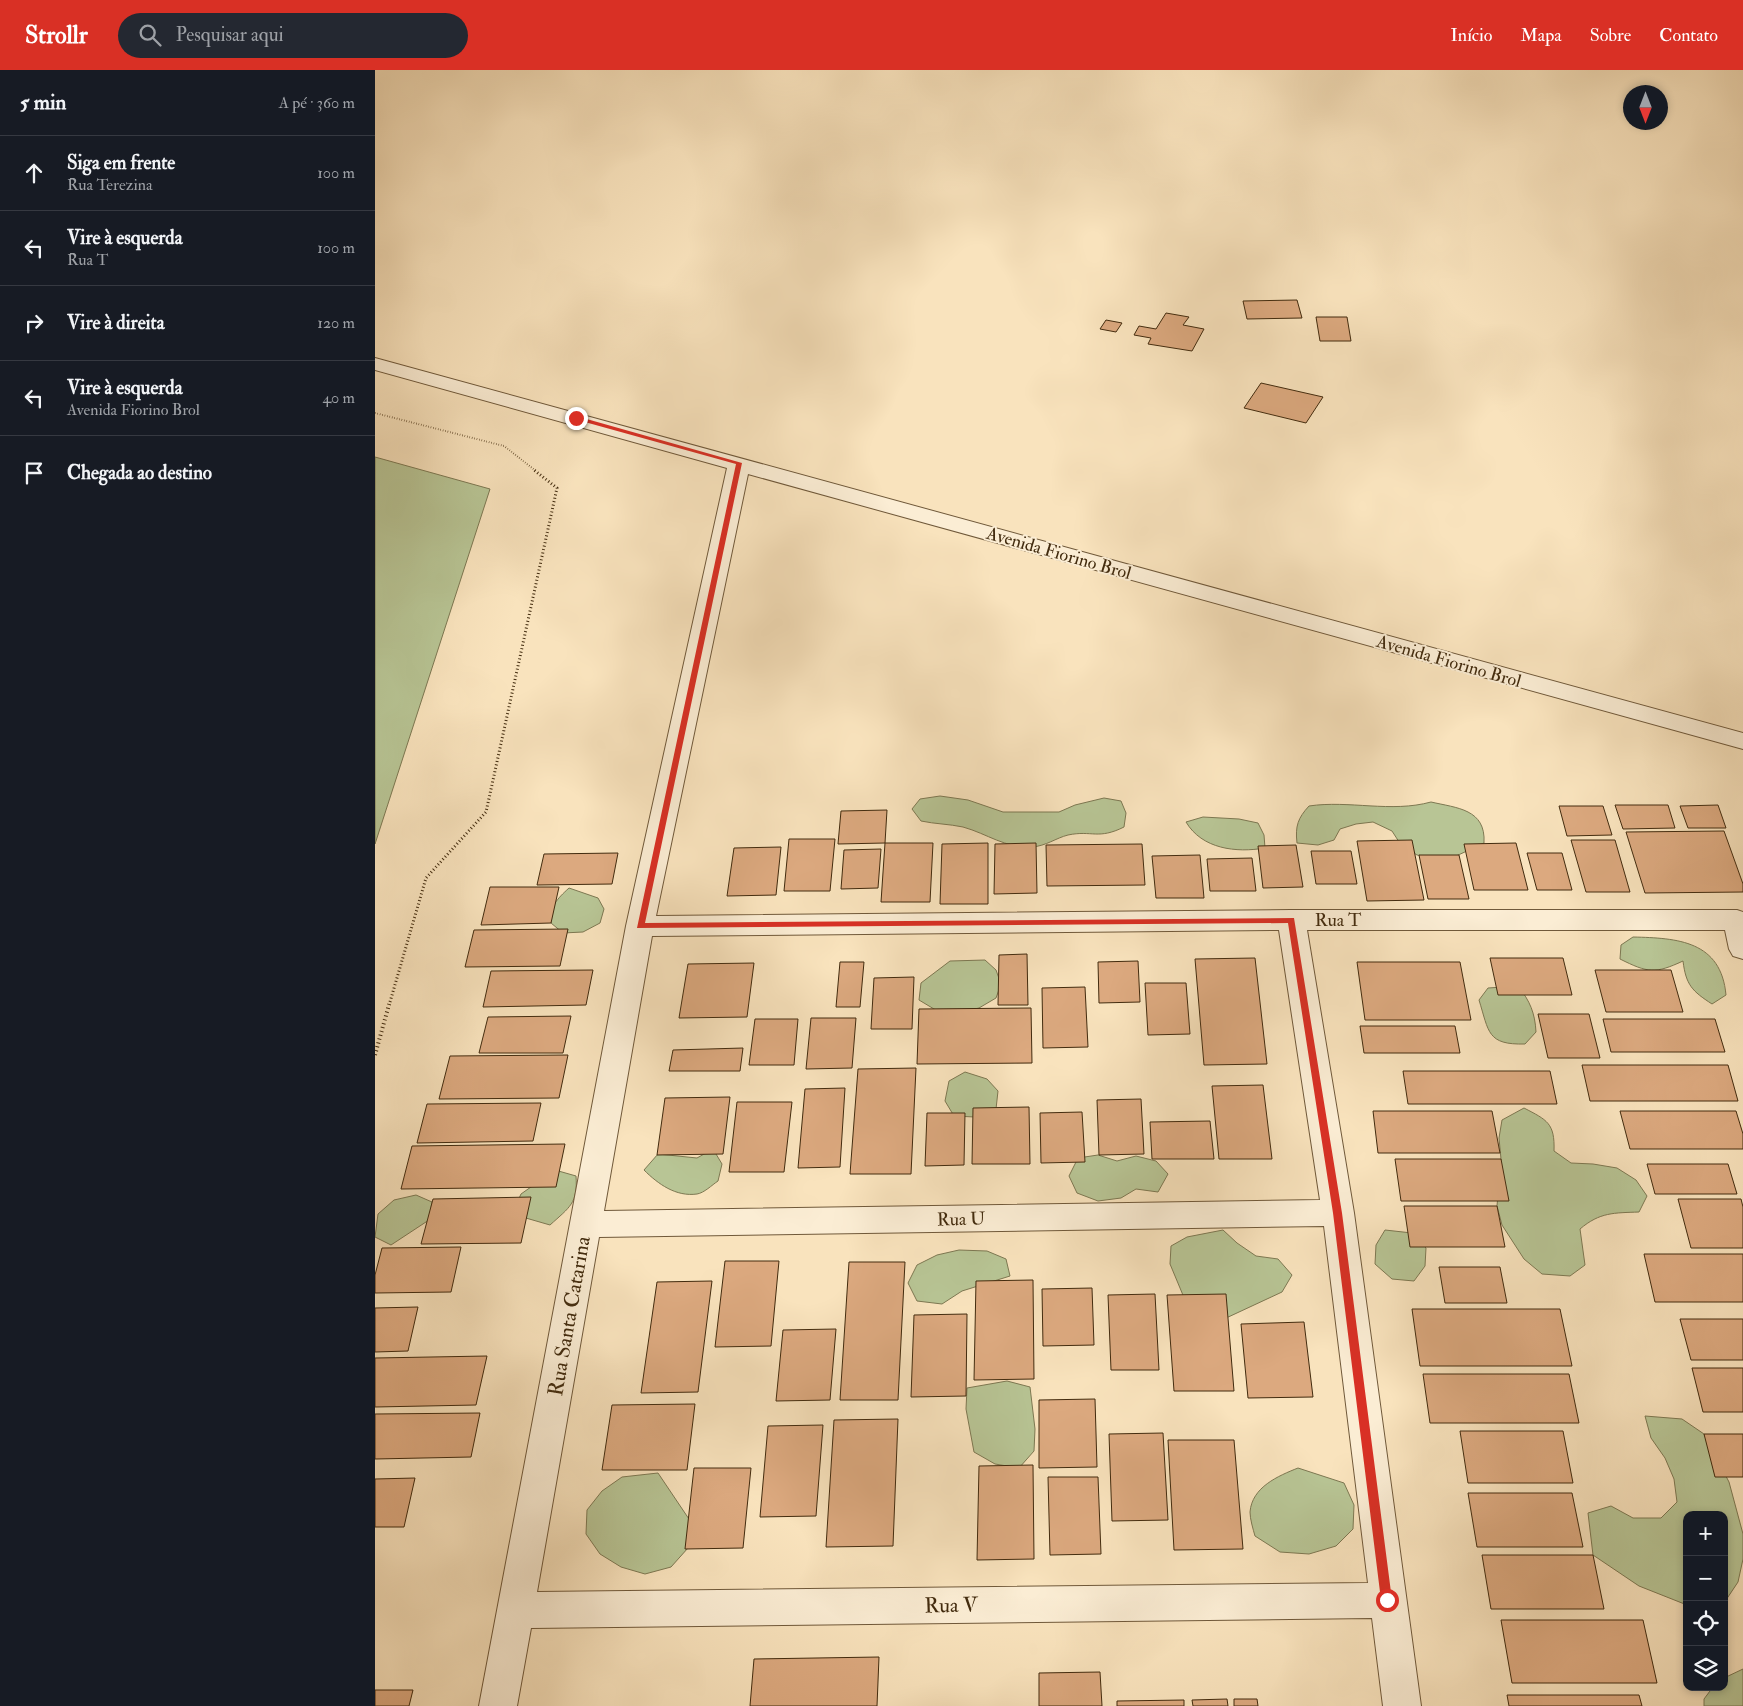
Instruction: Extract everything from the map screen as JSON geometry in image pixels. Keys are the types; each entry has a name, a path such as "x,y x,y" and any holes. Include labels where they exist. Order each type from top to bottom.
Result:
{"street":[{"name":"Avenida Fiorino Brol","path":"375,364 1743,741"},
{"name":"Rua Santa Catarina","path":"498,1706 640,926 739,463"},
{"name":"Rua T","path":"640,926 1291,920 1737,920 1743,949"},
{"path":"1291,920 1337,1213 1401,1706"},
{"name":"Rua U","path":"585,1224 1337,1213"},
{"name":"Rua V","path":"516,1610 1387,1600"}],"path":[{"path":"375,413 505,446 557,488 486,812 426,878 375,1055"}],"green space":[{"path":"375,457 490,489 375,844"},
{"path":"940,796 968,800 1003,812 1059,812 1075,805 1104,798 1121,801 1126,813 1124,827 1115,831 1101,834 1083,833 1068,835 1042,845 1022,847 1004,843 963,827 921,821 912,809 920,799"},
{"path":"1431,802 1460,809 1475,817 1480,823 1484,843 1454,857 1437,858 1417,855 1401,845 1392,831 1373,822 1356,824 1340,829 1334,840 1318,845 1297,843 1296,832 1298,823 1302,814 1309,806 1339,804 1385,807"},
{"path":"1203,817 1239,819 1258,823 1264,835 1265,848 1231,849 1210,843 1193,831 1186,822"},
{"path":"569,888 598,898 604,909 600,923 583,932 563,933 551,923 551,912 555,904"},
{"path":"1633,937 1666,939 1695,946 1716,963 1722,977 1726,995 1712,1004 1699,995 1688,982 1683,961 1658,970 1651,970 1638,967 1620,959 1621,945"},
{"path":"985,960 996,970 1001,984 996,998 979,1008 959,1013 939,1012 919,1000 921,983 950,961"},
{"path":"1518,986 1526,997 1533,1013 1536,1032 1525,1044 1513,1044 1496,1039 1488,1028 1479,1000 1488,988"},
{"path":"965,1072 987,1079 998,1091 996,1109 975,1117 954,1116 945,1101 949,1081"},
{"path":"1524,1108 1544,1119 1551,1128 1554,1151 1571,1163 1617,1168 1636,1180 1647,1196 1639,1212 1615,1213 1601,1216 1580,1229 1585,1265 1570,1276 1542,1274 1524,1259 1502,1225 1497,1206 1501,1159 1499,1138 1502,1120"},
{"path":"713,1149 722,1164 718,1181 705,1191 697,1194 682,1193 661,1185 644,1170 658,1154 697,1158"},
{"path":"1098,1155 1117,1161 1136,1156 1156,1161 1168,1174 1158,1192 1136,1189 1121,1198 1098,1201 1077,1193 1069,1176 1078,1158"},
{"path":"555,1170 576,1176 576,1193 568,1209 550,1225 512,1214 521,1194"},
{"path":"416,1195 432,1202 429,1220 391,1245 375,1237 378,1214 394,1200"},
{"path":"1223,1230 1237,1243 1256,1256 1278,1259 1292,1275 1282,1292 1224,1319 1185,1300 1170,1264 1171,1246 1187,1237"},
{"path":"1385,1230 1412,1233 1426,1248 1425,1266 1414,1281 1392,1279 1375,1264 1376,1245"},
{"path":"959,1250 987,1251 1006,1259 1010,1276 962,1291 942,1304 917,1301 908,1283 917,1265 937,1255"},
{"path":"1007,1381 1030,1387 1035,1429 1034,1451 1019,1468 995,1464 974,1452 966,1409 967,1388"},
{"path":"1645,1416 1682,1419 1704,1434 1729,1482 1743,1534 1743,1559 1738,1582 1728,1597 1728,1511 1683,1511 1683,1603 1639,1586 1593,1555 1588,1513 1611,1506 1633,1518 1661,1518 1677,1502 1674,1479 1665,1458 1651,1438"},
{"path":"1298,1468 1344,1483 1354,1505 1353,1529 1336,1546 1309,1554 1280,1552 1255,1536 1250,1512 1256,1496 1267,1484"},
{"path":"658,1473 693,1525 688,1548 671,1567 645,1574 621,1567 600,1554 586,1534 587,1510 602,1491 622,1477"},
{"path":"1743,1669 1743,1706 1704,1706 1704,1699 1710,1691 1728,1691 1728,1676"}],"building":[{"path":"1297,300 1302,318 1247,319 1243,301"},
{"path":"1166,313 1189,317 1183,325 1204,329 1192,351 1148,344 1151,338 1134,335 1139,326 1156,329"},
{"path":"1316,317 1347,317 1351,341 1320,341"},
{"path":"1106,320 1122,323 1116,332 1100,329"},
{"path":"1261,383 1323,397 1306,423 1244,408"},
{"path":"1615,805 1668,805 1675,828 1623,829"},
{"path":"1718,805 1726,828 1688,828 1680,806"},
{"path":"1559,806 1603,806 1612,835 1567,836"},
{"path":"887,810 885,843 838,844 841,811"},
{"path":"1724,831 1743,884 1743,892 1645,893 1626,832"},
{"path":"789,839 835,839 830,891 784,891"},
{"path":"1412,840 1424,900 1367,901 1357,841"},
{"path":"1571,840 1615,840 1630,892 1586,892"},
{"path":"885,843 933,843 930,902 881,902"},
{"path":"988,843 988,904 940,904 942,844"},
{"path":"1036,843 1037,893 994,894 995,844"},
{"path":"1516,843 1528,890 1474,890 1464,844"},
{"path":"1142,844 1145,885 1047,886 1046,845"},
{"path":"1296,845 1303,887 1263,888 1258,846"},
{"path":"781,847 776,895 727,896 734,848"},
{"path":"881,849 878,888 841,889 844,850"},
{"path":"1311,851 1351,851 1357,884 1316,884"},
{"path":"618,853 612,884 537,885 544,854"},
{"path":"1527,853 1562,853 1572,890 1537,890"},
{"path":"1200,855 1204,898 1156,898 1152,856"},
{"path":"1419,855 1459,855 1469,899 1428,899"},
{"path":"1252,858 1256,891 1210,891 1207,859"},
{"path":"490,887 559,887 551,923 481,925"},
{"path":"568,929 560,966 465,967 474,930"},
{"path":"1027,954 1028,1005 998,1005 999,955"},
{"path":"1255,958 1267,1064 1204,1065 1195,959"},
{"path":"1490,958 1563,958 1572,995 1498,995"},
{"path":"1138,961 1140,1002 1099,1003 1098,962"},
{"path":"840,962 864,962 860,1007 836,1007"},
{"path":"1357,962 1460,962 1471,1020 1365,1020"},
{"path":"754,963 747,1017 679,1018 688,964"},
{"path":"593,970 586,1005 483,1007 491,971"},
{"path":"1595,970 1671,970 1683,1012 1606,1012"},
{"path":"914,977 912,1029 871,1029 874,978"},
{"path":"1145,983 1186,983 1190,1034 1148,1035"},
{"path":"1085,987 1088,1047 1043,1048 1042,988"},
{"path":"1031,1008 1032,1063 917,1064 919,1009"},
{"path":"1538,1014 1589,1014 1600,1058 1548,1058"},
{"path":"571,1016 563,1053 479,1053 488,1017"},
{"path":"811,1018 856,1018 852,1068 806,1069"},
{"path":"755,1019 798,1019 794,1065 749,1065"},
{"path":"1603,1019 1715,1019 1725,1052 1611,1052"},
{"path":"1360,1026 1455,1026 1460,1053 1364,1053"},
{"path":"743,1048 740,1071 669,1071 673,1050"},
{"path":"568,1055 559,1098 439,1099 450,1056"},
{"path":"1582,1065 1728,1065 1738,1101 1590,1101"},
{"path":"916,1068 911,1174 850,1174 858,1069"},
{"path":"1403,1071 1550,1071 1557,1104 1408,1104"},
{"path":"1263,1085 1272,1159 1219,1159 1212,1086"},
{"path":"845,1088 840,1167 798,1168 805,1089"},
{"path":"730,1097 723,1154 657,1155 665,1098"},
{"path":"1141,1099 1144,1154 1099,1155 1097,1100"},
{"path":"737,1102 792,1102 784,1172 729,1172"},
{"path":"541,1103 533,1141 417,1143 427,1104"},
{"path":"1029,1107 1030,1164 972,1164 973,1108"},
{"path":"1373,1111 1492,1111 1500,1153 1378,1153"},
{"path":"1620,1111 1736,1111 1743,1134 1743,1149 1630,1149"},
{"path":"1082,1112 1085,1162 1041,1163 1040,1113"},
{"path":"927,1113 965,1113 964,1165 925,1166"},
{"path":"1210,1121 1214,1159 1152,1159 1150,1122"},
{"path":"565,1144 556,1187 401,1189 412,1146"},
{"path":"1395,1159 1501,1159 1509,1201 1401,1201"},
{"path":"1647,1164 1728,1164 1737,1194 1655,1194"},
{"path":"531,1197 521,1243 421,1244 433,1199"},
{"path":"1678,1199 1741,1199 1743,1207 1743,1248 1691,1248"},
{"path":"1404,1206 1497,1206 1505,1247 1410,1247"},
{"path":"461,1247 451,1292 375,1293 375,1275 382,1248"},
{"path":"1644,1254 1743,1254 1743,1302 1655,1302"},
{"path":"725,1261 779,1261 771,1346 715,1347"},
{"path":"849,1262 905,1262 898,1400 840,1400"},
{"path":"1439,1267 1500,1267 1507,1303 1445,1303"},
{"path":"1033,1280 1034,1379 974,1380 976,1281"},
{"path":"712,1281 698,1392 641,1393 657,1282"},
{"path":"1092,1288 1094,1345 1043,1346 1042,1289"},
{"path":"1155,1294 1159,1370 1111,1370 1108,1295"},
{"path":"1226,1294 1234,1391 1174,1391 1167,1295"},
{"path":"418,1307 408,1351 375,1352 375,1308"},
{"path":"1412,1309 1560,1309 1572,1366 1420,1366"},
{"path":"967,1314 966,1396 911,1397 914,1315"},
{"path":"1680,1319 1743,1319 1743,1360 1691,1360"},
{"path":"1304,1322 1313,1397 1248,1398 1241,1324"},
{"path":"836,1329 830,1400 776,1401 783,1330"},
{"path":"487,1356 476,1405 375,1407 375,1358"},
{"path":"1692,1368 1743,1368 1743,1412 1703,1412"},
{"path":"1423,1374 1569,1374 1579,1423 1430,1423"},
{"path":"1095,1399 1097,1467 1039,1468 1039,1400"},
{"path":"695,1404 687,1470 602,1470 612,1405"},
{"path":"480,1413 471,1457 375,1459 375,1414"},
{"path":"898,1419 893,1546 826,1547 834,1420"},
{"path":"823,1425 816,1516 760,1517 768,1426"},
{"path":"1460,1431 1563,1431 1573,1483 1468,1483"},
{"path":"1163,1433 1168,1520 1112,1521 1109,1434"},
{"path":"1704,1434 1743,1434 1743,1477 1715,1477"},
{"path":"1168,1440 1234,1440 1243,1549 1174,1550"},
{"path":"1033,1465 1034,1559 977,1560 979,1466"},
{"path":"694,1468 751,1468 743,1548 685,1549"},
{"path":"1048,1477 1098,1477 1101,1554 1050,1555"},
{"path":"415,1478 404,1527 375,1527 375,1479"},
{"path":"1468,1493 1572,1493 1583,1547 1477,1547"},
{"path":"1482,1555 1593,1555 1604,1609 1491,1609"},
{"path":"1501,1620 1643,1620 1657,1683 1512,1683"},
{"path":"879,1657 877,1706 750,1706 754,1659"},
{"path":"1100,1672 1102,1706 1039,1706 1039,1673"},
{"path":"375,1690 413,1690 409,1706 375,1706"},
{"path":"1507,1695 1639,1695 1642,1706 1509,1706"},
{"path":"1227,1699 1228,1706 1193,1706 1192,1700"},
{"path":"1234,1699 1257,1699 1258,1706 1234,1706"},
{"path":"1184,1700 1184,1706 1117,1706 1117,1701"}],"route":[{"path":"576,418 739,463 640,926 1291,920 1337,1213 1387,1600"}]}
